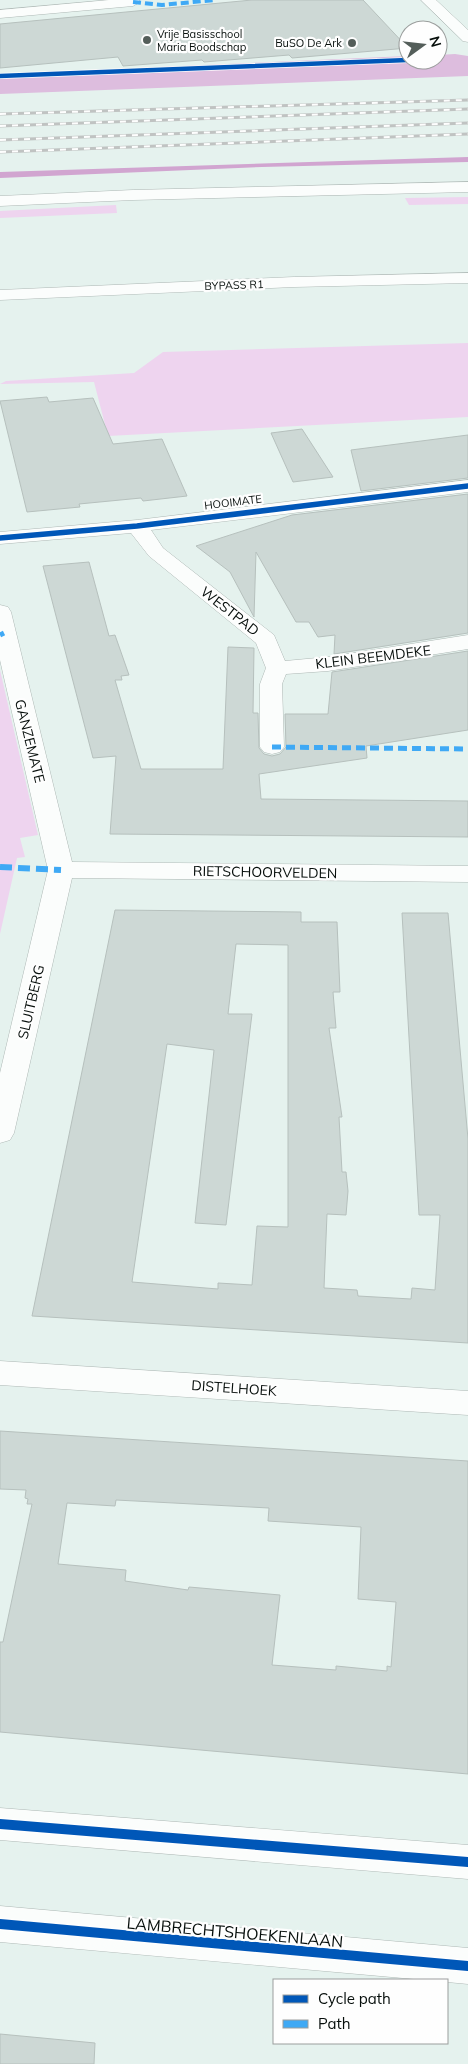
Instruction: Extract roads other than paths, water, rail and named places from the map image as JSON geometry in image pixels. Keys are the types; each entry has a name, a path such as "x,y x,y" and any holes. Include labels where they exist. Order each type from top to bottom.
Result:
{"main road":[{"path":"428,0 468,38"},
{"path":"0,14 132,1"},
{"path":"445,16 468,14"},
{"path":"0,202 133,195 468,187"},
{"name":"BYPASS R1","path":"0,295 294,282 468,278"},
{"name":"HOOIMATE","path":"0,538 137,526 468,486"},
{"name":"WESTPAD","path":"137,526 156,552 266,640 277,668"},
{"name":"GANZEMATE","path":"0,612 61,870"},
{"name":"KLEIN BEEMDEKE","path":"277,668 328,664 468,642"},
{"path":"272,747 271,684 277,668"},
{"name":"RIETSCHOORVELDEN","path":"61,870 468,874"},
{"name":"SLUITBERG","path":"0,1133 61,870"},
{"name":"DISTELHOEK","path":"0,1373 468,1403"},
{"path":"0,1824 468,1862"},
{"name":"LAMBRECHTSHOEKENLAAN","path":"0,1924 468,1966"}],"railway":[{"path":"0,114 468,100"},
{"path":"0,126 468,109"},
{"path":"0,140 468,123"},
{"path":"0,152 468,134"}],"place":[{"name":"Vrije Basisschool Maria Boodschap","path":"147,40"},
{"name":"BuSO De Ark","path":"352,43"}]}
